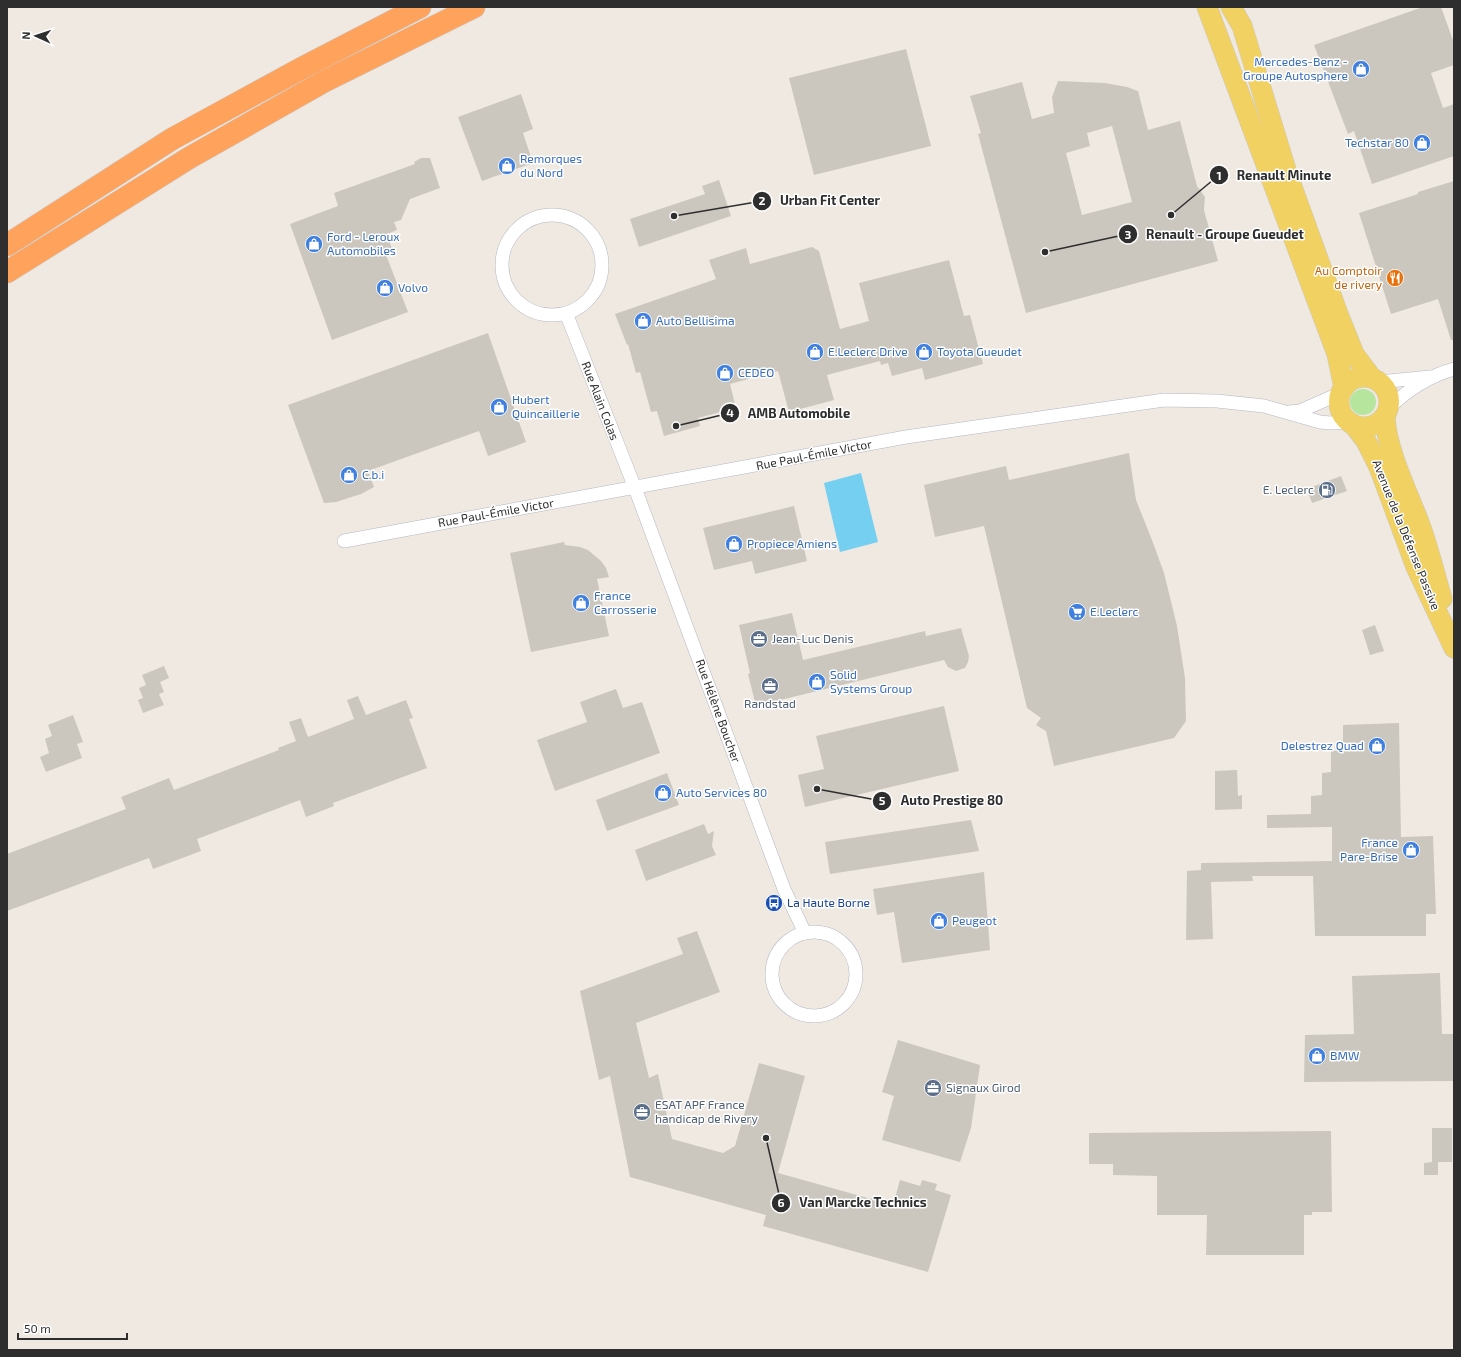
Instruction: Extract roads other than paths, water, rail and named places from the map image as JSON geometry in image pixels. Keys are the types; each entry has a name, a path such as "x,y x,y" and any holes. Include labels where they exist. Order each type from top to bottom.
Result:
{"highway":[{"path":"7,245 172,139 302,68 420,7"},
{"path":"7,272 189,158 323,82 474,7"},
{"path":"428,29 486,7"}],"main road":[{"path":"1207,7 1323,314 1340,362 1343,390"},
{"path":"1231,7 1242,26 1287,173 1354,354 1376,380 1384,387 1388,394 1389,402 1386,413 1374,425 1359,427 1344,417 1340,409 1339,401 1343,390 1349,382 1356,378 1364,377 1376,380"},
{"name":"Avenue de la Défense Passive","path":"1386,413 1386,431 1403,482 1421,526 1454,640"},
{"name":"Avenue de la Défense Passive","path":"1351,423 1366,441 1379,467 1416,566 1454,648"}],"street":[{"path":"555,215 570,218 584,226 594,238 600,252 602,267 599,282 592,296 580,306 566,313 551,315 528,309 521,305 510,293 504,279 502,263 505,247 518,228 524,223 539,216 555,215"},
{"name":"Rue Alain Colas","path":"566,313 635,488"},
{"path":"1386,413 1398,398 1432,377 1454,370"},
{"path":"1376,380 1432,377"},
{"name":"Rue Paul-Émile Victor","path":"1288,412 1300,411 1343,390"},
{"name":"Rue Paul-Émile Victor","path":"344,541 906,437 1164,400 1217,401 1264,406 1320,422 1351,423"},
{"name":"Rue Hélène Boucher","path":"635,488 784,889 805,933"},
{"path":"819,932 833,937 844,945 852,957 856,971 854,986 848,999 838,1009 825,1015 811,1016 797,1013 786,1006 778,996 772,983 772,970 775,957 782,946 793,938 805,933 819,932"}],"water":[{"path":"861,473 878,542 840,552 824,483"}],"place":[{"name":"Mercedes-Benz - Groupe Autosphere","path":"1361,69"},
{"name":"Techstar 80","path":"1422,143"},
{"name":"Remorques du Nord","path":"507,166"},
{"name":"Renault Minute","path":"1171,215"},
{"name":"Urban Fit Center","path":"674,216"},
{"name":"Ford - Leroux Automobiles","path":"314,244"},
{"name":"Renault - Groupe Gueudet","path":"1045,252"},
{"name":"Au Comptoir de rivery","path":"1395,278"},
{"name":"Volvo","path":"385,288"},
{"name":"Auto Bellisima","path":"643,321"},
{"name":"E.Leclerc Drive","path":"815,352"},
{"name":"Toyota Gueudet","path":"924,352"},
{"name":"CEDEO","path":"725,373"},
{"name":"Hubert Quincaillerie","path":"499,407"},
{"name":"AMB Automobile","path":"676,426"},
{"name":"C.b.i","path":"349,475"},
{"name":"E. Leclerc","path":"1327,490"},
{"name":"Propiece Amiens","path":"734,544"},
{"name":"France Carrosserie","path":"581,603"},
{"name":"E.Leclerc","path":"1077,612"},
{"name":"Jean-Luc Denis","path":"759,639"},
{"name":"Solid Systems Group","path":"817,682"},
{"name":"Randstad","path":"770,686"},
{"name":"Delestrez Quad","path":"1377,746"},
{"name":"Auto Prestige 80","path":"817,789"},
{"name":"Auto Services 80","path":"663,793"},
{"name":"France Pare-Brise","path":"1411,850"},
{"name":"La Haute Borne","path":"774,903"},
{"name":"Peugeot","path":"939,921"},
{"name":"BMW","path":"1317,1056"},
{"name":"Signaux Girod","path":"933,1088"},
{"name":"ESAT APF France handicap de Rivery","path":"642,1112"},
{"name":"Van Marcke Technics","path":"766,1138"}]}
